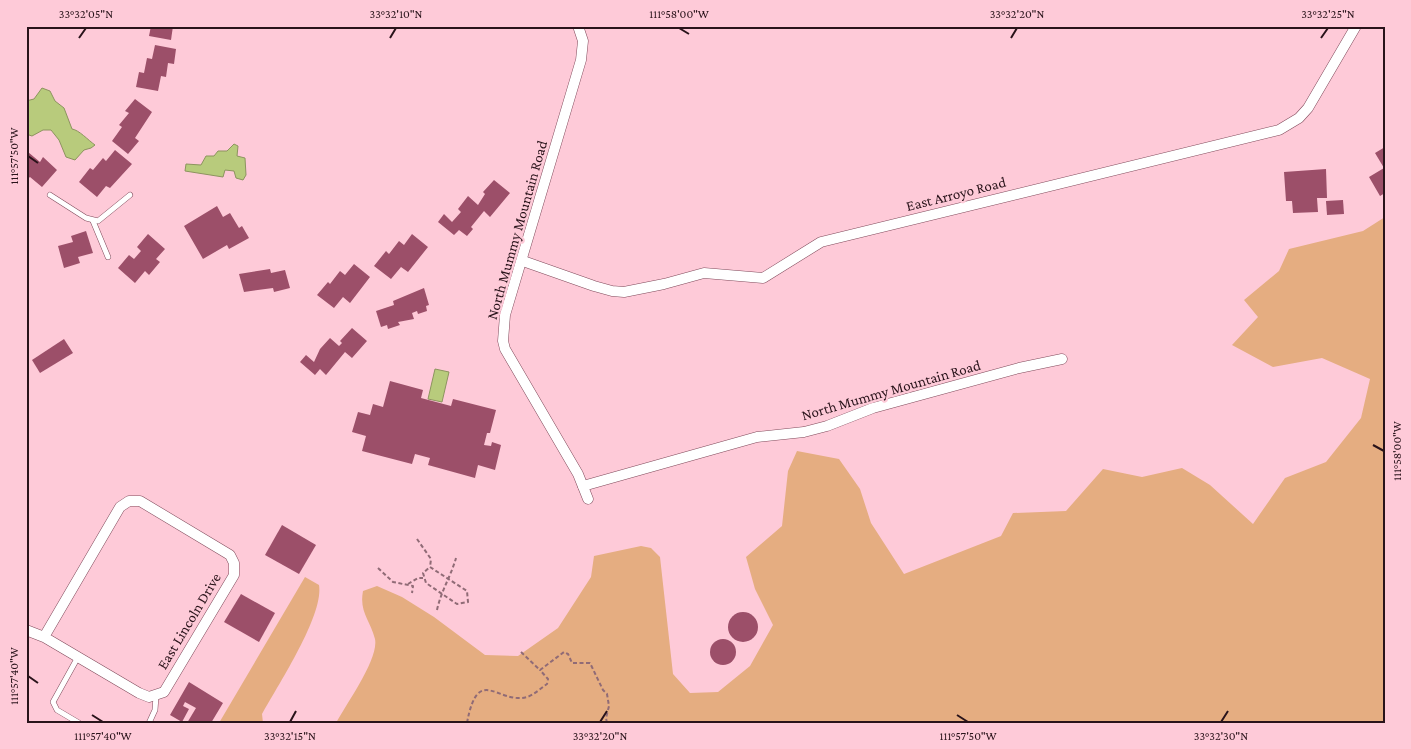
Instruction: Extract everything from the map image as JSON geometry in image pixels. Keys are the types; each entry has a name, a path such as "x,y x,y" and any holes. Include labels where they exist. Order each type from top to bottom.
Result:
{"street":[{"name":"North Mummy Mountain Road","path":"578,26 583,41 581,60 505,315 502,341 572,463 588,499"},
{"name":"East Arroyo Road","path":"522,261 612,291 636,290 704,273 763,278 821,242 1279,130 1299,118 1308,108 1356,26"},
{"name":"North Mummy Mountain Road","path":"583,486 757,437 804,432 827,426 873,408 1019,368 1062,359"},
{"name":"East Lincoln Drive","path":"44,637 120,507 129,501 140,501 230,555 234,563 234,575 164,692 156,696"},
{"path":"26,630 44,637 140,693 156,696"}],"lane":[{"path":"50,195 93,221 108,257"},
{"path":"93,221 104,218 130,195"},
{"path":"78,657 53,702 57,710 79,723"},
{"path":"149,723 155,710 156,696"}],"path":[{"path":"418,540 431,559 430,567 423,573 423,578"},
{"path":"436,610 441,593 450,579 456,558"},
{"path":"408,584 418,578 423,578 457,604 468,602 466,591 430,567"},
{"path":"378,568 393,582 413,586 412,593"},
{"path":"467,723 476,697 483,691 492,689 506,696 528,697 547,684 548,679 521,652"},
{"path":"540,670 564,652 568,654 572,662 590,663 603,690 608,694 607,723"}],"shaded area":[{"path":"42,88 50,91 55,101 64,108 72,129 81,133 95,145 84,150 75,160 66,157 59,140 51,130 43,130 32,136 26,134 26,101 34,99"},
{"path":"234,144 238,146 237,156 245,158 246,175 243,180 236,178 234,171 225,170 223,177 185,171 186,164 201,165 206,156 214,156 218,151 227,151"},
{"path":"1385,217 1385,723 336,723 361,681 375,648 373,632 362,605 363,591 377,586 402,597 434,617 485,655 518,656 558,628 591,577 594,556 641,546 651,548 660,557 673,674 690,693 718,692 750,666 773,625 755,589 746,557 782,526 788,471 797,451 839,459 860,489 871,523 904,574 1001,536 1013,513 1066,511 1103,469 1142,477 1182,468 1210,485 1253,524 1285,478 1326,462 1361,418 1370,379 1322,358 1273,367 1232,345 1258,317 1244,300 1279,271 1289,249 1363,231"},
{"path":"435,369 449,372 442,402 428,399"},
{"path":"305,577 319,585 319,598 298,650 262,714 263,723 219,723"}],"building":[{"path":"151,26 173,26 171,40 149,36"},
{"path":"155,45 176,49 174,64 168,63 166,77 161,76 158,91 136,87 139,72 144,73 147,58 152,59"},
{"path":"135,99 152,112 135,138 139,141 128,154 112,141 122,127 119,125 129,113 125,111"},
{"path":"1385,147 1385,193 1380,196 1369,177 1384,168 1375,153"},
{"path":"115,150 132,164 110,188 106,186 97,197 79,182 90,168 93,170 103,158 106,161"},
{"path":"28,152 40,162 43,157 57,170 42,187 30,177 26,180 26,154"},
{"path":"1326,169 1327,198 1317,198 1318,212 1293,213 1292,201 1286,201 1284,172"},
{"path":"494,180 510,193 490,217 484,211 471,227 473,229 467,236 459,230 454,235 438,222 444,214 452,222 461,212 458,209 468,196 478,205 485,194 483,192"},
{"path":"1343,200 1344,214 1327,215 1326,201"},
{"path":"217,206 223,217 230,213 239,228 242,226 249,238 229,249 227,245 203,259 184,226"},
{"path":"86,231 93,253 78,257 80,263 64,268 58,246 73,242 71,236"},
{"path":"148,234 165,249 156,259 160,262 149,275 145,271 135,283 118,268 129,255 134,259 141,251 137,247"},
{"path":"412,234 428,247 408,272 401,267 391,279 374,266 386,251 389,254 399,241 404,245"},
{"path":"354,264 370,277 350,303 343,297 334,308 317,295 328,282 330,284 340,271 345,275"},
{"path":"270,269 271,273 285,270 290,288 274,292 273,288 244,292 239,274"},
{"path":"424,288 429,305 426,306 427,311 418,314 417,311 412,313 414,319 398,322 400,325 388,329 387,325 381,327 376,311 394,305 393,301"},
{"path":"352,328 367,341 352,358 345,352 326,375 320,369 315,375 300,362 306,355 314,362 320,349 330,338 339,346 342,343 340,341"},
{"path":"64,339 73,353 40,373 32,360"},
{"path":"390,381 423,390 421,398 451,406 453,399 496,410 490,433 487,433 484,445 491,446 492,442 501,445 495,470 478,465 475,478 428,465 430,458 415,454 412,464 362,451 366,436 352,432 358,412 370,415 373,404 383,407"},
{"path":"282,525 316,545 299,574 265,555"},
{"path":"241,594 275,613 259,642 224,622"},
{"path":"743,612 749,613 757,621 757,633 749,641 743,642 737,641 729,633 728,627 729,621 737,613"},
{"path":"723,639 732,643 736,652 732,661 723,665 714,661 710,652 714,643"},
{"path":"189,682 223,703 211,723 187,723 196,708 185,702 183,706 189,709 182,722 170,715"}]}
